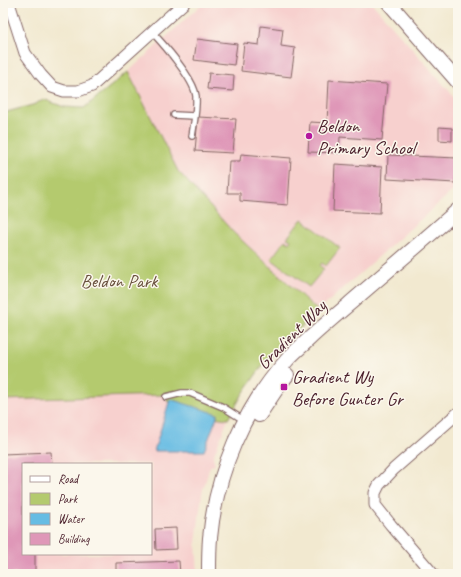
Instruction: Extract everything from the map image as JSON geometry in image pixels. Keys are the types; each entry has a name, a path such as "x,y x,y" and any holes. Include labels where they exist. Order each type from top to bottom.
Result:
{"street":[{"path":"9,3 25,53 52,87 64,91 78,91 92,86 184,3"},
{"path":"389,3 458,82"},
{"path":"402,3 458,67"},
{"name":"Gradient Way","path":"209,574 212,520 225,467 245,421 266,386 288,360 329,321 458,210"},
{"name":"Gradient Way","path":"217,574 221,520 228,488 244,444 262,410 279,385 307,354 458,220"},
{"path":"433,574 375,505 375,493 379,485 394,469 458,413"}],"lane":[{"path":"152,32 168,49 194,88 196,95 192,136"},
{"path":"174,115 194,116"},
{"path":"166,397 182,393 190,393 223,408 245,421"}],"shaded area":[{"name":"Beldon Primary School","path":"203,3 372,3 458,101 458,186 318,311 234,233 178,171 128,72"},
{"path":"164,395 228,419 213,457 215,465 210,466 202,493 196,543 198,574 3,574 3,400"}],"green space":[{"name":"Beldon Park","path":"128,72 178,171 234,233 318,311 264,363 242,395 228,419 205,416 168,402 164,395 3,400 3,113 36,104 43,99 64,107 84,108"},
{"path":"302,219 340,248 326,266 322,263 320,266 324,269 309,287 271,259 285,240 289,243 291,240 287,238"}],"water":[{"path":"170,399 218,414 204,451 154,451"}],"building":[{"path":"261,26 283,29 281,46 295,48 291,77 241,71 244,43 259,45"},
{"path":"197,39 237,44 234,65 194,60"},
{"path":"209,73 234,75 233,91 207,89"},
{"path":"329,80 387,84 382,140 340,137 339,153 308,152 310,122 327,123"},
{"path":"198,117 236,119 233,153 195,151"},
{"path":"439,127 452,128 452,141 439,140"},
{"path":"241,154 291,158 288,205 240,201 240,193 227,193 229,161 240,161"},
{"path":"388,155 457,158 455,183 387,179"},
{"path":"335,164 382,167 380,213 333,211"},
{"path":"51,452 52,463 22,463 22,555 35,555 35,574 3,574 3,454"},
{"path":"176,528 177,549 156,550 155,529"},
{"path":"179,561 180,574 116,574 116,563"}],"place":[{"name":"Beldon Primary School","path":"309,136"},
{"name":"Gradient Wy Before Gunter Gr","path":"284,387"}]}
